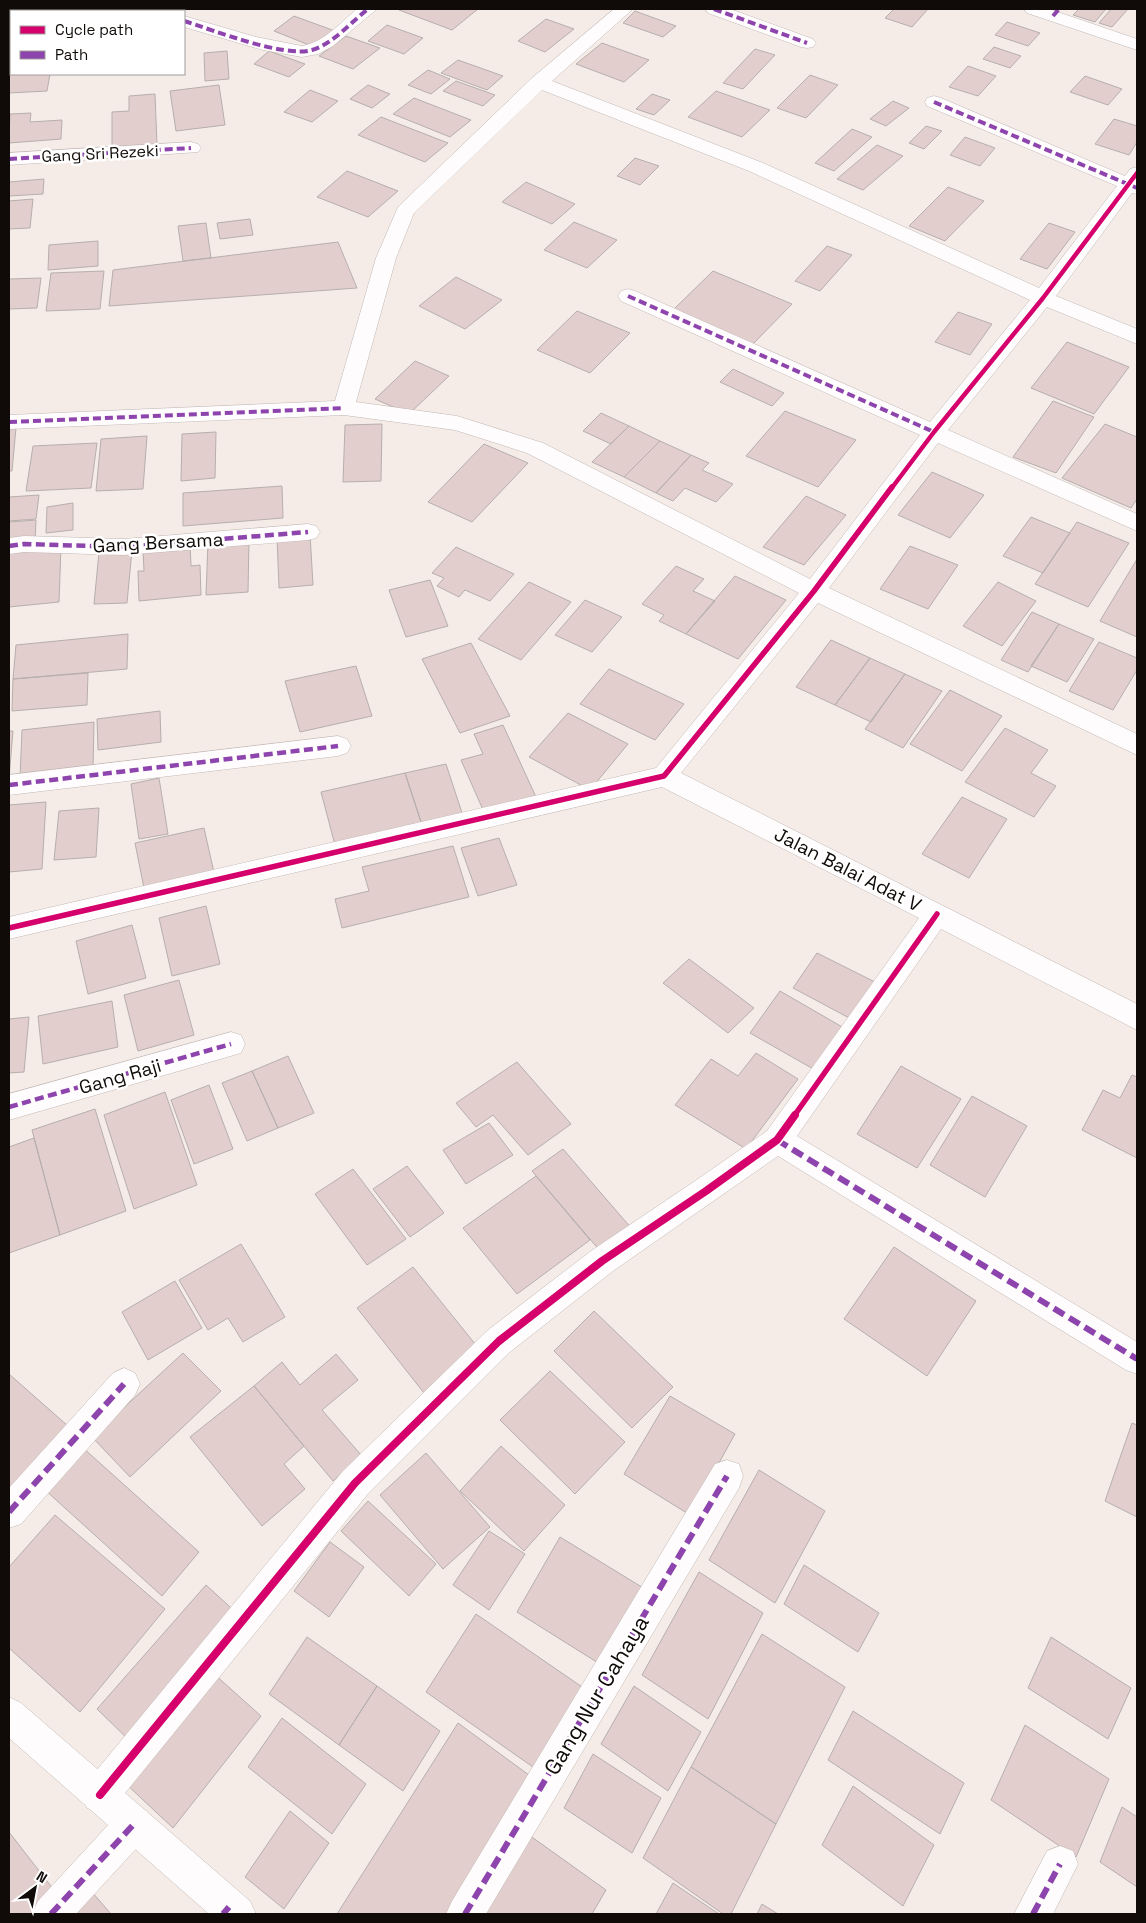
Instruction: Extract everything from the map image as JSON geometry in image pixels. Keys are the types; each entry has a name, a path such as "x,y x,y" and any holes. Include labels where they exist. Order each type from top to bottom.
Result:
{"street":[{"path":"9,9 20,9"},
{"path":"185,22 283,49 310,51 324,44 368,9"},
{"path":"344,408 386,258 405,211 539,82 624,9"},
{"path":"714,9 806,43"},
{"path":"1033,9 1056,12 1137,45"},
{"path":"539,82 756,167 1043,298 1137,337"},
{"path":"9,928 664,776 814,591 934,432 1134,182 934,102"},
{"name":"Gang Sri Rezeki","path":"9,159 191,148"},
{"path":"628,296 1137,523"},
{"path":"9,422 344,408 457,423 535,448 814,591 1137,745"},
{"name":"Gang Bersama","path":"9,546 24,544 124,547 308,532"},
{"path":"9,785 338,746"},
{"name":"Jalan Balai Adat V","path":"664,776 1137,1018"},
{"path":"100,1794 355,1483 499,1341 602,1261 706,1191 777,1140 937,914"},
{"name":"Gang Raji","path":"9,1107 230,1044"},
{"path":"777,1140 1137,1359"},
{"path":"9,1512 124,1384"},
{"name":"Gang Nur Cahaya","path":"465,1914 727,1476"},
{"path":"9,1715 134,1824 229,1912"},
{"path":"51,1914 134,1824"},
{"path":"1033,1914 1060,1864"}],"building":[{"path":"478,9 452,30 399,10"},
{"path":"894,9 928,9 912,27 885,18"},
{"path":"1079,9 1106,9 1095,22 1073,15"},
{"path":"1111,9 1128,9 1112,27 1099,23"},
{"path":"635,11 676,26 663,37 623,23"},
{"path":"9,14 10,14 10,45"},
{"path":"294,16 335,31 314,47 274,31"},
{"path":"546,19 574,29 545,52 518,41"},
{"path":"1007,22 1040,33 1028,46 995,35"},
{"path":"387,25 423,38 404,54 368,41"},
{"path":"346,36 380,48 353,69 319,56"},
{"path":"602,43 649,60 624,82 576,64"},
{"path":"994,47 1021,56 1010,68 983,59"},
{"path":"755,49 775,55 743,89 723,83"},
{"path":"227,51 229,79 205,81 204,53"},
{"path":"269,51 305,64 289,77 254,64"},
{"path":"458,60 503,76 487,90 441,73"},
{"path":"968,66 996,76 978,96 949,87"},
{"path":"428,70 450,79 431,94 408,85"},
{"path":"9,72 10,75 50,75 47,91 9,93"},
{"path":"810,75 838,85 806,118 777,108"},
{"path":"1085,76 1122,89 1108,105 1070,92"},
{"path":"456,81 495,95 483,106 443,91"},
{"path":"219,85 225,125 176,131 170,91"},
{"path":"368,85 390,94 372,108 350,99"},
{"path":"310,90 338,101 312,122 284,112"},
{"path":"716,91 770,110 742,137 688,117"},
{"path":"155,94 157,146 112,150 112,112 129,111 129,96"},
{"path":"652,94 670,100 654,115 636,109"},
{"path":"414,98 471,120 450,137 393,114"},
{"path":"893,101 909,108 886,126 870,119"},
{"path":"31,113 30,122 62,120 61,139 9,143 10,114"},
{"path":"381,117 448,143 425,162 358,135"},
{"path":"1114,119 1137,126 1137,142 1129,155 1095,144"},
{"path":"926,126 942,131 924,149 909,143"},
{"path":"852,129 872,137 834,171 815,163"},
{"path":"965,137 995,148 980,166 950,155"},
{"path":"877,145 903,156 863,190 837,179"},
{"path":"635,158 659,166 640,185 617,176"},
{"path":"347,171 398,191 368,217 317,197"},
{"path":"44,179 43,194 9,196 9,182"},
{"path":"526,182 575,204 552,224 502,202"},
{"path":"948,187 984,201 945,241 909,226"},
{"path":"33,199 30,228 9,229 9,201"},
{"path":"250,219 253,235 220,239 217,223"},
{"path":"574,222 617,240 587,268 544,250"},
{"path":"206,223 211,258 183,261 178,226"},
{"path":"1049,223 1075,232 1047,269 1020,259"},
{"path":"98,241 98,266 48,270 49,245"},
{"path":"338,242 357,288 109,306 113,270"},
{"path":"827,246 852,255 820,291 795,281"},
{"path":"104,271 100,309 46,311 51,273"},
{"path":"713,271 792,304 752,345 673,310"},
{"path":"456,277 502,300 465,329 419,306"},
{"path":"41,278 37,308 9,309 9,279"},
{"path":"577,311 630,333 590,373 537,350"},
{"path":"958,312 992,324 970,355 935,342"},
{"path":"1067,342 1129,367 1094,414 1031,388"},
{"path":"415,361 449,376 409,414 375,399"},
{"path":"733,369 784,393 772,406 720,382"},
{"path":"1053,401 1094,417 1056,473 1013,457"},
{"path":"785,411 856,440 818,487 746,456"},
{"path":"601,413 629,426 611,444 583,431"},
{"path":"382,424 381,481 343,482 345,425"},
{"path":"1105,424 1137,437 1137,499 1131,508 1062,478"},
{"path":"629,426 660,441 624,477 592,462"},
{"path":"16,428 12,471 9,471 9,429"},
{"path":"216,432 215,478 181,481 182,434"},
{"path":"147,436 143,489 96,491 101,439"},
{"path":"660,441 691,455 656,493 624,477"},
{"path":"97,443 91,488 26,491 33,446"},
{"path":"484,444 528,463 472,522 428,502"},
{"path":"691,455 709,463 702,470 733,484 716,502 685,488 673,501 656,493"},
{"path":"932,472 984,495 950,538 898,515"},
{"path":"282,486 283,518 183,526 183,493"},
{"path":"39,495 36,519 9,521 9,497"},
{"path":"806,496 846,515 804,565 763,547"},
{"path":"73,503 73,530 46,533 47,507"},
{"path":"1031,517 1070,533 1043,573 1003,556"},
{"path":"36,520 35,541 9,543 9,522"},
{"path":"1077,522 1129,543 1088,607 1035,584"},
{"path":"310,534 313,585 279,588 277,537"},
{"path":"249,540 248,592 206,595 208,542"},
{"path":"190,543 191,566 200,565 201,595 139,601 138,571 144,571 143,549"},
{"path":"61,546 59,602 9,607 9,551"},
{"path":"910,546 958,565 928,609 880,589"},
{"path":"456,547 514,574 490,601 465,590 459,597 437,586 444,578 432,573"},
{"path":"132,550 127,603 94,604 99,552"},
{"path":"1137,559 1137,637 1100,621"},
{"path":"676,566 704,579 693,591 715,601 686,634 659,621 664,615 642,604"},
{"path":"735,576 786,600 738,659 686,634"},
{"path":"430,580 448,626 406,637 389,590"},
{"path":"529,582 571,602 521,660 478,639"},
{"path":"998,582 1036,601 1002,646 963,626"},
{"path":"585,600 622,617 592,652 555,635"},
{"path":"1032,612 1059,624 1028,672 1001,660"},
{"path":"1059,624 1094,639 1067,682 1031,666"},
{"path":"128,634 127,669 13,679 16,645"},
{"path":"831,640 870,658 835,705 796,687"},
{"path":"1099,642 1137,658 1137,670 1113,710 1069,691"},
{"path":"471,643 510,716 460,733 422,659"},
{"path":"870,658 905,674 871,722 835,705"},
{"path":"356,666 372,716 300,732 285,681"},
{"path":"609,669 684,704 655,740 580,704"},
{"path":"88,673 87,705 12,711 13,679"},
{"path":"905,674 942,691 903,748 865,729"},
{"path":"950,690 1002,716 962,771 910,744"},
{"path":"160,711 161,742 98,750 97,719"},
{"path":"568,713 628,744 590,790 529,757"},
{"path":"94,722 93,770 20,778 22,730"},
{"path":"503,725 536,797 484,812 461,760 483,754 474,734"},
{"path":"1005,728 1048,750 1031,773 1056,786 1034,817 965,782"},
{"path":"9,731 13,731 9,779"},
{"path":"446,764 463,816 422,825 405,773"},
{"path":"405,773 422,825 335,845 321,792"},
{"path":"159,778 168,834 139,839 131,784"},
{"path":"962,797 1007,819 969,878 922,854"},
{"path":"46,802 42,869 9,872 9,805"},
{"path":"99,808 96,857 54,860 59,811"},
{"path":"204,828 215,877 145,893 135,843"},
{"path":"499,838 517,885 478,896 461,848"},
{"path":"453,846 469,897 342,928 335,899 369,891 362,867"},
{"path":"206,906 220,964 172,976 159,918"},
{"path":"132,925 146,978 88,994 76,941"},
{"path":"817,953 877,983 853,1020 793,988"},
{"path":"689,959 754,1008 728,1033 663,983"},
{"path":"179,980 194,1035 138,1051 124,995"},
{"path":"780,991 844,1028 815,1070 750,1033"},
{"path":"112,1001 118,1047 43,1064 38,1016"},
{"path":"29,1017 24,1072 9,1073 9,1019"},
{"path":"756,1053 798,1079 746,1149 675,1105 711,1059 738,1076"},
{"path":"288,1056 314,1113 278,1128 252,1071"},
{"path":"517,1062 571,1124 528,1155 493,1115 476,1127 456,1103"},
{"path":"901,1066 961,1099 917,1168 857,1134"},
{"path":"252,1071 278,1128 247,1141 222,1083"},
{"path":"1132,1075 1137,1077 1137,1158 1082,1130 1103,1090 1120,1098"},
{"path":"209,1085 233,1149 194,1164 171,1100"},
{"path":"165,1092 197,1185 134,1209 104,1115"},
{"path":"972,1096 1027,1126 985,1197 930,1165"},
{"path":"95,1109 126,1211 60,1235 32,1130"},
{"path":"489,1123 513,1155 466,1184 443,1150"},
{"path":"34,1138 60,1235 9,1253 9,1147"},
{"path":"563,1149 632,1229 601,1252 532,1171"},
{"path":"407,1166 444,1213 410,1237 373,1189"},
{"path":"353,1169 406,1239 367,1265 315,1194"},
{"path":"536,1176 590,1240 517,1294 463,1228"},
{"path":"241,1244 285,1317 243,1342 228,1318 208,1330 179,1280"},
{"path":"894,1247 976,1301 927,1376 844,1319"},
{"path":"413,1267 480,1350 424,1393 357,1308"},
{"path":"175,1281 202,1328 148,1360 122,1312"},
{"path":"594,1311 673,1387 632,1428 554,1351"},
{"path":"183,1353 221,1391 130,1477 92,1437"},
{"path":"336,1354 358,1380 322,1410 362,1456 333,1481 254,1386 282,1362 300,1385"},
{"path":"550,1371 625,1442 575,1494 500,1420"},
{"path":"9,1374 68,1426 9,1489"},
{"path":"254,1386 304,1446 284,1464 305,1489 262,1526 190,1437"},
{"path":"670,1396 735,1434 690,1515 624,1474"},
{"path":"1132,1423 1137,1425 1137,1517 1105,1501"},
{"path":"501,1446 565,1505 524,1551 460,1491"},
{"path":"82,1447 199,1552 162,1596 44,1489"},
{"path":"426,1453 490,1527 443,1569 380,1495"},
{"path":"759,1470 825,1511 775,1603 709,1560"},
{"path":"368,1501 436,1564 409,1596 341,1531"},
{"path":"55,1515 165,1609 80,1712 9,1648 9,1567"},
{"path":"489,1531 525,1554 489,1610 453,1585"},
{"path":"560,1537 645,1589 603,1666 517,1612"},
{"path":"330,1542 364,1567 329,1617 294,1591"},
{"path":"804,1565 879,1613 858,1652 784,1604"},
{"path":"699,1572 763,1613 708,1719 642,1675"},
{"path":"206,1585 241,1617 132,1743 97,1709"},
{"path":"476,1614 588,1691 540,1772 426,1692"},
{"path":"762,1634 845,1687 776,1824 691,1767"},
{"path":"307,1637 377,1686 339,1745 269,1694"},
{"path":"1051,1637 1131,1688 1108,1739 1028,1688"},
{"path":"213,1673 261,1716 173,1828 125,1783"},
{"path":"377,1686 440,1731 403,1791 339,1745"},
{"path":"634,1686 701,1732 668,1791 601,1744"},
{"path":"853,1711 964,1783 940,1834 828,1760"},
{"path":"282,1718 366,1784 332,1834 248,1767"},
{"path":"458,1723 533,1778 451,1914 337,1914"},
{"path":"1025,1725 1109,1779 1076,1857 991,1800"},
{"path":"593,1754 661,1798 632,1853 564,1808"},
{"path":"691,1767 776,1824 731,1914 723,1914 643,1858"},
{"path":"853,1786 934,1845 903,1906 822,1845"},
{"path":"1122,1807 1137,1817 1137,1887 1100,1862"},
{"path":"290,1811 329,1843 284,1909 245,1877"},
{"path":"9,1832 57,1894 37,1914 9,1914"},
{"path":"529,1835 606,1890 592,1914 484,1914"},
{"path":"673,1883 719,1914 656,1914"},
{"path":"92,1892 111,1914 72,1914"},
{"path":"762,1904 778,1914 757,1914"}],"marked path":[{"path":"9,9 20,9"},
{"path":"138,9 142,10"},
{"path":"185,21 269,46 302,51 312,50 327,42 368,9"},
{"path":"714,9 807,43"},
{"path":"1053,16 1059,9"},
{"path":"934,102 1137,188"},
{"path":"9,159 191,148"},
{"path":"628,296 934,432"},
{"path":"9,422 344,408"},
{"path":"9,546 24,544 124,547 308,532"},
{"path":"9,785 338,746"},
{"path":"9,1107 231,1044"},
{"path":"777,1140 1137,1359"},
{"path":"9,1512 124,1384"},
{"path":"465,1914 727,1476"},
{"path":"51,1914 134,1824"},
{"path":"1033,1914 1060,1864"},
{"path":"223,1914 229,1907"}],"cycle path":[{"path":"9,928 664,776 814,591 934,432 1043,298 1137,173"},
{"path":"100,1795 355,1483 499,1341 602,1261 706,1191 777,1140 937,914"}]}
